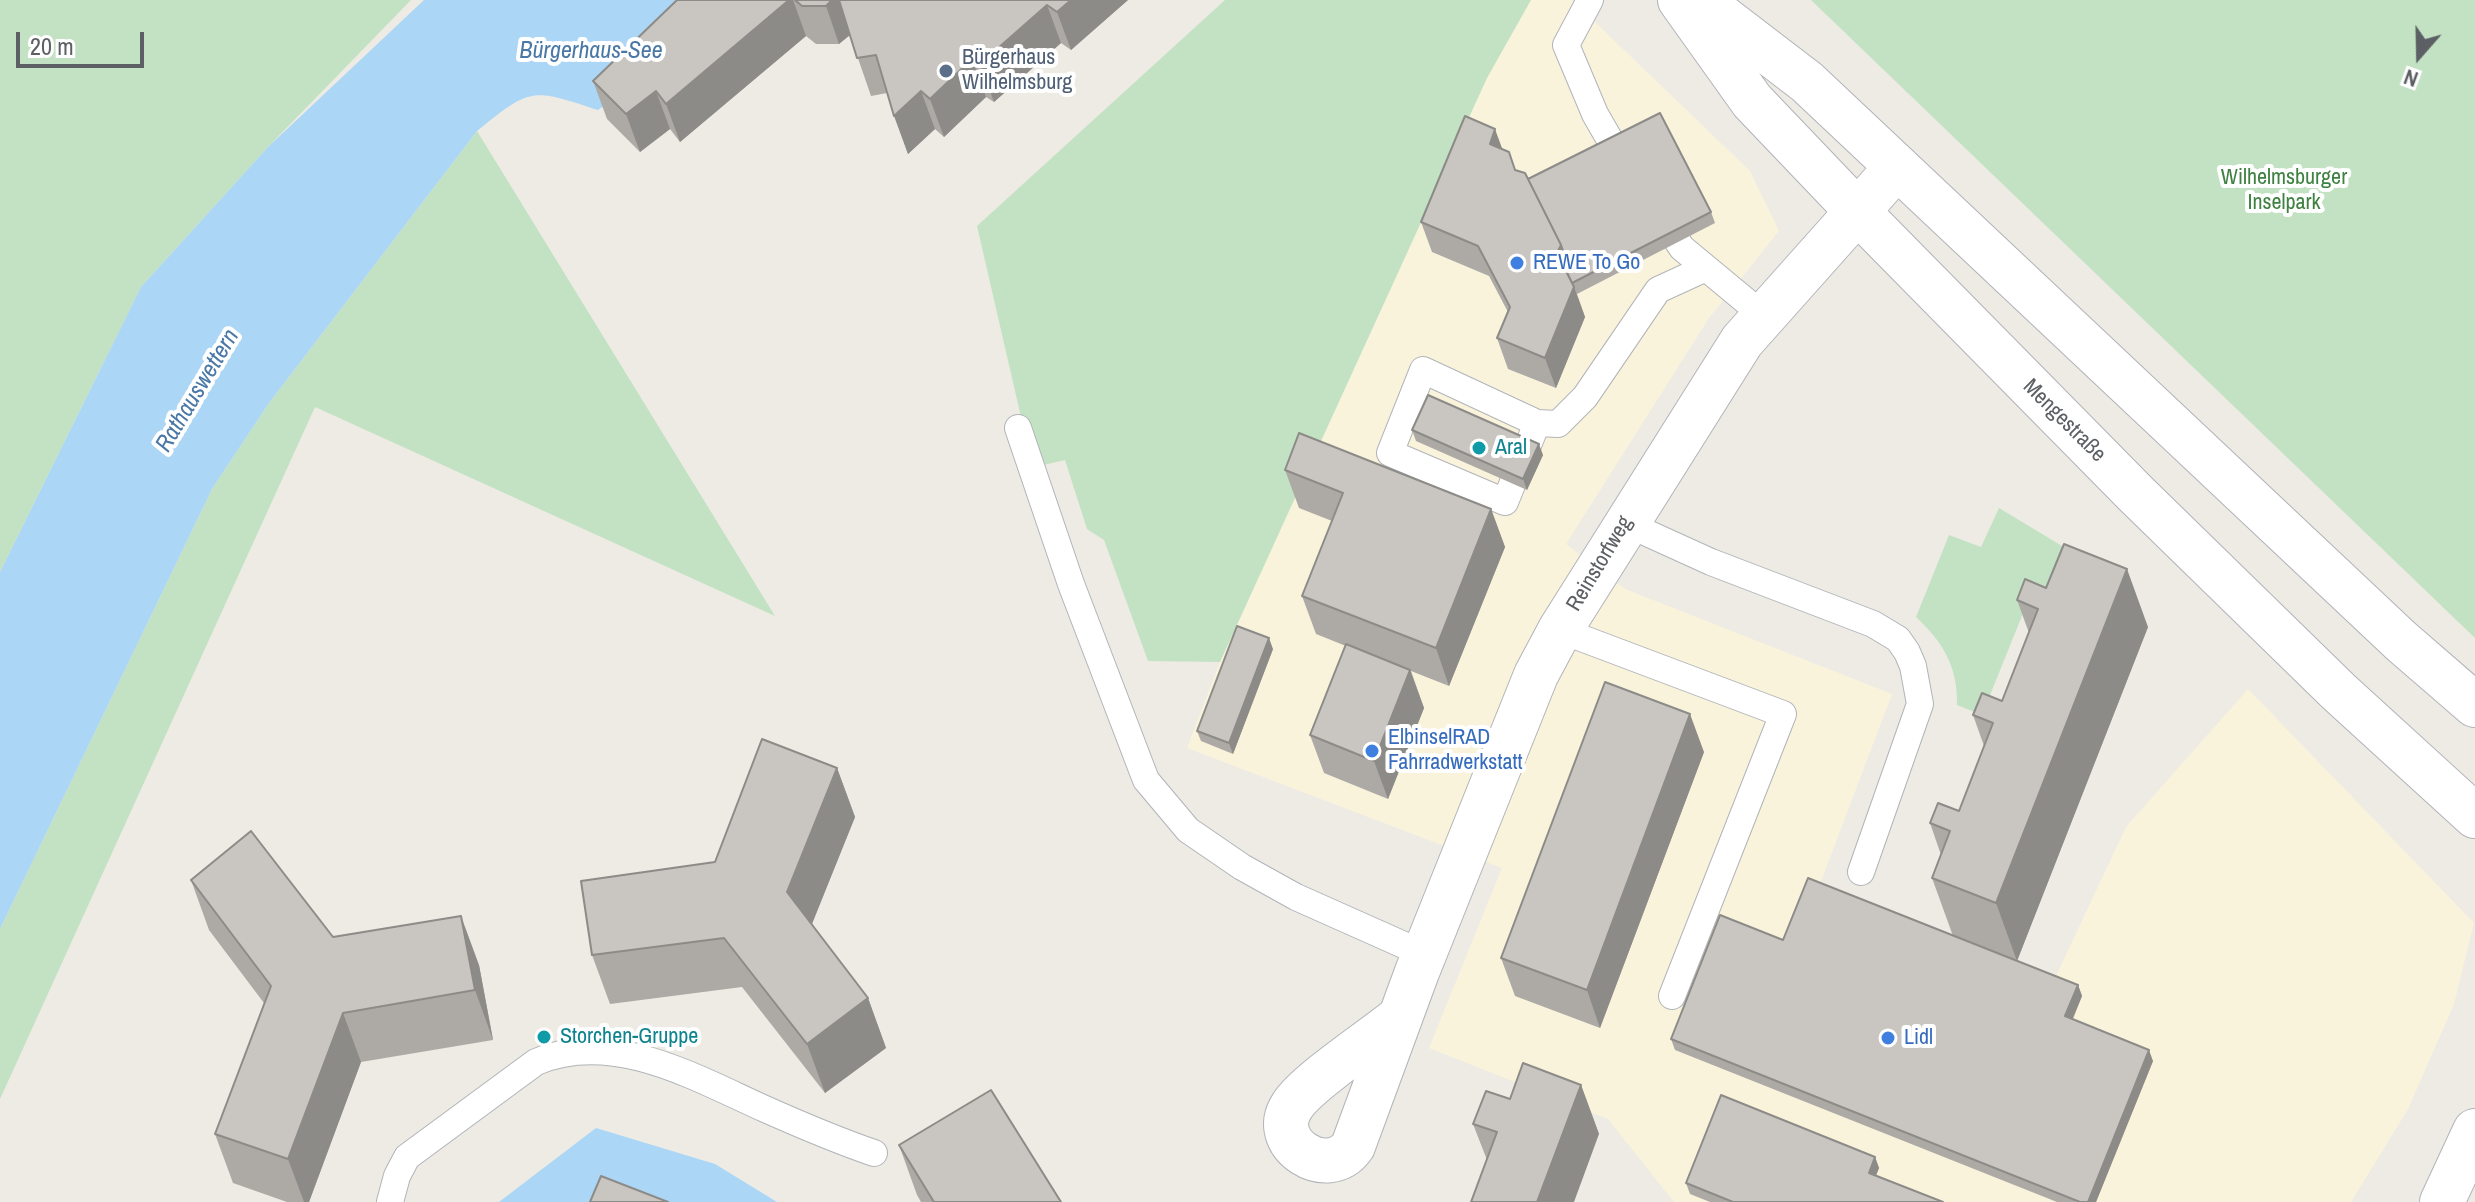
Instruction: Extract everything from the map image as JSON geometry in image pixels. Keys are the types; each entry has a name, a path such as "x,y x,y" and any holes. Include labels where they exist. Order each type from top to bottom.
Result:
{"main road":[{"name":"Mengestraße","path":"1680,0 1752,101 1857,211 2136,494 2339,692 2475,816"},
{"path":"1700,0 1807,82 2401,641 2475,705"},
{"name":"Reinstorfweg","path":"1399,1018 1536,675 1560,630 1742,341 1897,167"},
{"path":"2442,1202 2475,1131"}],"lane":[{"path":"1590,0 1566,45 1595,114 1616,153 1682,248 1764,316"},
{"path":"1537,423 1505,502 1390,453 1423,370 1537,423 1558,424 1585,397 1658,290 1706,268"},
{"path":"1018,428 1071,584 1146,780 1188,830 1242,867 1296,897 1424,954"},
{"path":"1625,523 1711,562 1873,624 1898,639 1907,652 1920,704 1861,872"},
{"path":"1560,630 1783,714 1672,996"},
{"path":"390,1202 397,1176 407,1157 536,1062 557,1053 616,1053 678,1070 821,1134 874,1153"}],"shaded area":[{"path":"1531,0 1572,0 1750,171 1779,231 1709,318 1566,544 1625,589 1892,694 1820,884 2056,976 2126,827 2248,689 2474,923 2454,1004 2408,1109 2351,1202 1674,1202 1608,1119 1429,1048 1502,868 1187,748 1220,662 1487,78"}],"green space":[{"path":"0,0 411,0 268,147 141,287 0,572"},
{"path":"1225,0 1531,0 1487,78 1220,662 1148,661 1104,540 1087,529 1065,460 1039,466 1021,417 977,226"},
{"name":"Wilhelmsburger Inselpark","path":"1811,0 2475,0 2475,638"},
{"path":"477,131 775,616 315,407 0,1099 0,929 212,489 269,403"},
{"path":"1999,508 2077,555 2059,597 2034,586 1982,715 1957,705 1955,679 1947,656 1916,617 1949,535 1981,547"}],"water":[{"path":"424,0 708,0 614,99 598,110 545,95 533,96 509,106 477,131 269,403 212,489 0,929 0,572 141,287 268,147"},
{"path":"596,1128 715,1164 777,1202 499,1202"}],"building":[{"path":"677,0 789,0 666,104 656,91 626,114 593,81"},
{"path":"795,0 832,0 826,6 802,6"},
{"path":"839,0 1071,0 1057,12 1047,5 980,64 972,59 930,99 921,91 894,116 876,55 857,58"},
{"path":"1660,113 1711,212 1572,283 1561,245 1528,179"},
{"path":"1465,116 1495,129 1490,144 1509,152 1515,170 1525,173 1561,245 1557,253 1574,287 1545,358 1497,338 1510,307 1478,246 1421,222"},
{"name":"Aral","path":"1428,395 1539,444 1523,479 1412,430"},
{"path":"1299,433 1491,509 1436,648 1302,596 1343,493 1285,470"},
{"path":"2064,544 2127,569 1996,903 1932,878 1950,831 1930,823 1938,803 1959,811 1993,723 1973,715 1982,693 2002,701 2038,609 2017,600 2025,579 2046,588"},
{"path":"1237,626 1269,638 1229,743 1197,731"},
{"path":"1346,644 1410,670 1374,761 1310,735"},
{"path":"1605,682 1690,714 1587,990 1501,958"},
{"path":"762,739 837,768 787,892 868,998 807,1044 724,938 592,955 581,881 715,862"},
{"path":"251,831 333,937 461,916 475,990 343,1013 288,1159 215,1134 271,986 191,880"},
{"name":"Lidl","path":"1808,878 2078,985 2065,1016 2149,1050 2088,1202 2080,1202 1671,1039 1720,915 1783,940"},
{"path":"1523,1063 1581,1085 1537,1202 1471,1202 1497,1132 1473,1124 1486,1091 1510,1099"},
{"path":"991,1090 1061,1202 934,1202 899,1145"},
{"path":"1721,1095 1875,1157 1869,1173 1943,1202 1733,1202 1686,1183"},
{"path":"601,1176 668,1202 590,1202"}],"place":[{"name":"Bürgerhaus Wilhelmsburg","path":"946,71"},
{"name":"REWE To Go","path":"1517,263"},
{"name":"Aral","path":"1479,448"},
{"name":"ElbinselRAD Fahrradwerkstatt","path":"1372,751"},
{"name":"Storchen-Gruppe","path":"544,1037"},
{"name":"Lidl","path":"1888,1038"}],"water label":[{"name":"Bürgerhaus-See","path":"591,52"},
{"name":"Rathauswettern","path":"198,391"}]}
